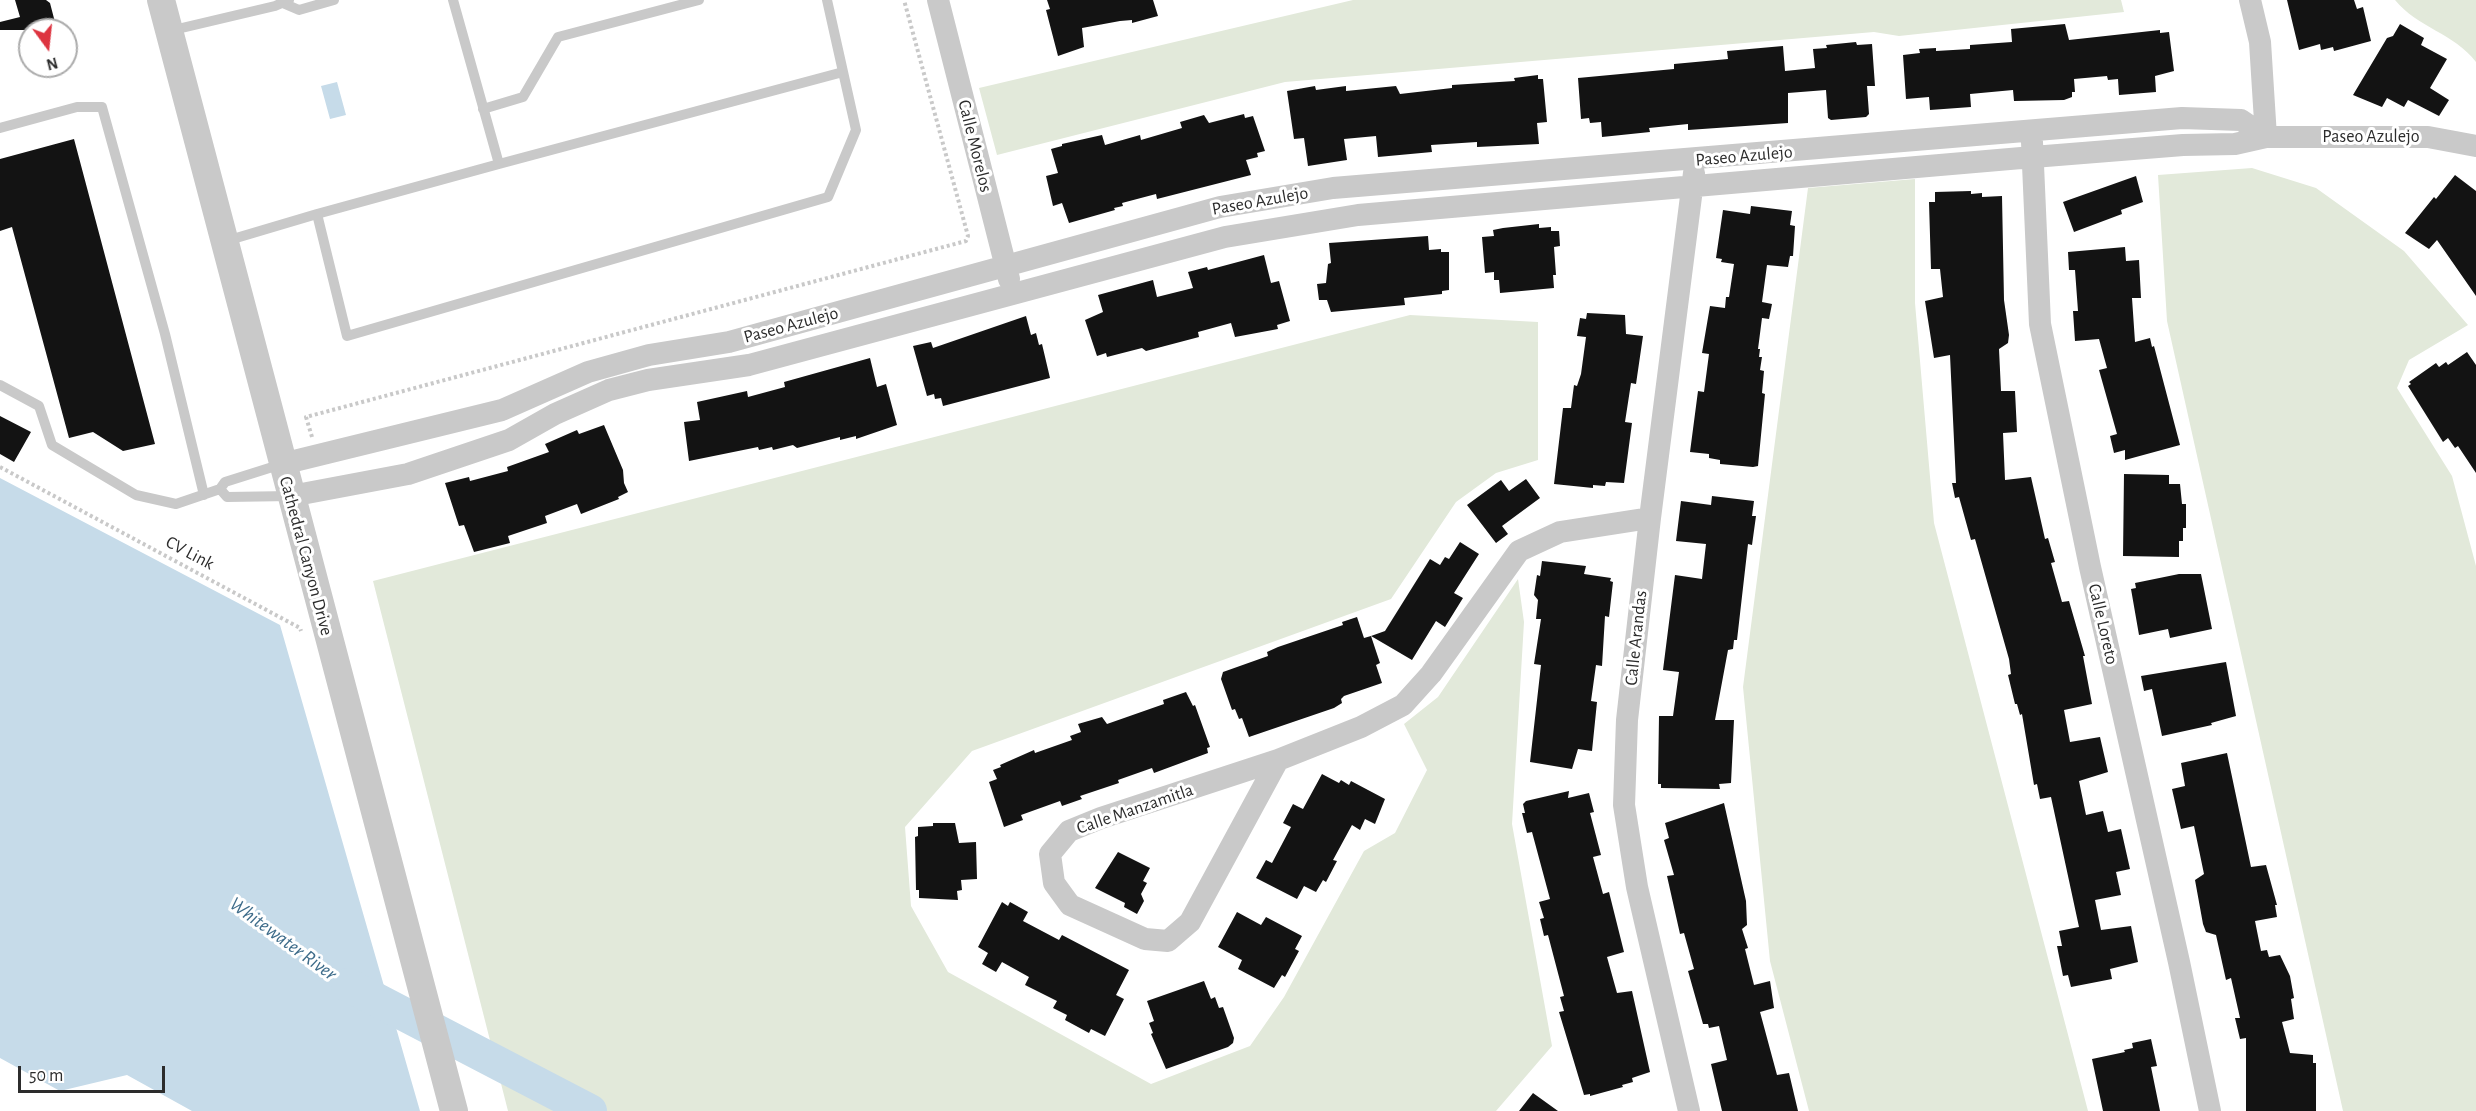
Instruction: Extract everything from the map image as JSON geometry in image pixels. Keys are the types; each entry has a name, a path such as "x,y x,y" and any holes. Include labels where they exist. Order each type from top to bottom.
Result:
{"street":[{"name":"Cathedral Canyon Drive","path":"161,0 362,771 454,1111"},
{"name":"Calle Morelos","path":"938,0 1013,292"},
{"path":"2250,0 2260,42 2266,137"},
{"name":"Paseo Azulejo","path":"282,464 502,410 588,372 649,355 729,342 1220,207 1333,188 1696,160 2182,118 2241,120 2266,137"},
{"name":"Calle Loreto","path":"2032,132 2040,324 2090,567 2180,962 2210,1111"},
{"name":"Paseo Azulejo","path":"291,496 408,474 509,440 555,414 609,390 648,380 749,365 1013,292 1225,237 1297,224 1358,215 1692,186 2184,145 2235,144 2266,137 2428,137 2476,146"},
{"name":"Calle Arandas","path":"1689,1111 1636,887 1624,805 1627,720 1650,518 1696,160"},
{"name":"Calle Manzamitla","path":"1278,760 1190,922 1168,941 1145,939 1070,905 1054,883 1050,854 1069,831 1101,818 1278,760 1360,727 1402,705 1431,674 1519,551 1560,532 1650,518"}],"lane":[{"path":"169,31 281,2 299,10 334,0"},
{"path":"453,0 499,164"},
{"path":"483,109 523,97 558,37 699,0"},
{"path":"317,214 347,336 828,197 856,130 827,0"},
{"path":"224,241 499,164 843,72"},
{"path":"0,128 77,107 102,106 165,334 204,495"},
{"path":"0,385 39,406 52,445 136,495 176,504 220,489 225,482 282,464"},
{"path":"220,489 227,497 291,496"}],"path":[{"path":"312,438 306,417 966,241 968,236 904,0"},
{"name":"CV Link","path":"0,467 300,628 303,638"}],"green space":[{"path":"1353,0 2121,0 2124,12 1899,36 1874,32 1285,82 997,155 979,88"},
{"path":"2395,0 2476,0 2476,62 2457,44 2404,10"},
{"path":"2252,168 2316,188 2404,251 2468,325 2409,360 2397,388 2452,476 2476,566 2476,1111 2343,1111 2167,321 2158,175"},
{"path":"1915,179 1915,303 1934,523 2088,1111 1809,1111 1770,961 1743,687 1808,188"},
{"path":"1410,315 1538,322 1538,460 1496,473 1456,502 1391,599 972,751 905,827 911,906 948,972 1151,1084 1250,1046 1284,997 1364,851 1395,833 1427,770 1404,724 1438,697 1518,579 1524,622 1512,824 1552,1046 1496,1111 508,1111 373,581"}],"water":[{"path":"337,82 346,115 330,119 321,86"},
{"path":"0,478 280,625 420,1111 192,1111 127,1075 60,1091 0,1058"}],"building":[{"path":"15,0 46,0 50,3 54,18 18,18 18,30 0,30 0,22 20,17"},
{"path":"1047,0 1153,0 1158,16 1132,23 1132,20 1120,21 1082,28 1084,47 1058,56 1046,10 1050,9"},
{"path":"2287,0 2354,0 2357,9 2363,7 2371,41 2334,51 2333,47 2321,50 2320,44 2299,50"},
{"path":"2065,24 2069,40 2160,30 2160,33 2169,32 2174,71 2155,76 2156,92 2119,95 2118,79 2108,80 2107,76 2074,79 2075,92 2072,92 2072,97 2064,100 2014,101 2013,90 1970,94 1971,107 1930,110 1929,97 1906,99 1903,55 1920,53 1919,49 1936,48 1936,51 1970,49 1970,45 2012,42 2011,29"},
{"path":"2400,24 2424,38 2421,45 2447,59 2430,88 2449,100 2439,116 2408,100 2404,107 2387,98 2382,107 2353,95 2387,38 2393,36"},
{"path":"1856,42 1857,45 1872,44 1875,86 1867,86 1869,114 1866,117 1831,120 1828,118 1826,90 1788,93 1788,123 1688,130 1688,124 1649,128 1650,132 1602,137 1601,122 1590,123 1589,118 1581,119 1578,78 1674,69 1674,64 1728,59 1727,51 1783,46 1785,71 1815,68 1813,49 1827,48 1826,45"},
{"path":"1538,75 1538,79 1543,79 1547,122 1537,123 1539,144 1477,147 1477,142 1431,145 1432,152 1378,157 1376,136 1344,139 1347,160 1308,166 1304,138 1294,139 1287,91 1315,86 1316,90 1346,86 1346,91 1396,86 1400,94 1452,88 1452,85 1515,81 1514,78"},
{"path":"1244,114 1245,118 1253,116 1265,151 1257,153 1258,157 1246,160 1251,175 1157,199 1156,194 1122,203 1123,206 1114,208 1115,210 1069,223 1062,203 1053,206 1046,176 1058,173 1051,149 1062,146 1062,144 1102,135 1105,145 1140,135 1141,140 1182,128 1180,122 1204,115 1209,123"},
{"path":"74,139 155,444 123,451 93,432 69,438 12,227 0,231 0,159"},
{"path":"2455,175 2476,191 2476,296 2437,240 2429,249 2405,233"},
{"path":"2136,176 2143,202 2121,210 2122,214 2074,232 2063,202"},
{"path":"1971,191 1971,194 1982,193 1982,197 2002,196 2004,300 2009,335 2008,343 1999,349 2001,391 2015,391 2017,432 2003,433 2005,480 2031,477 2045,539 2048,538 2055,562 2051,563 2062,602 2069,601 2085,656 2083,656 2092,704 2064,710 2070,742 2100,737 2108,772 2079,781 2086,815 2103,811 2108,832 2121,829 2130,869 2116,872 2121,895 2095,900 2101,930 2131,926 2138,962 2110,969 2112,979 2071,987 2068,975 2063,976 2057,946 2062,946 2059,931 2079,927 2051,797 2040,799 2037,784 2034,785 2022,714 2020,715 2017,704 2015,704 2008,675 2011,674 2009,659 1975,539 1971,540 1959,497 1955,498 1952,483 1956,483 1950,355 1934,358 1925,301 1943,297 1940,269 1931,269 1929,202 1935,202 1935,192"},
{"path":"1751,206 1792,211 1790,225 1795,226 1793,256 1790,256 1788,267 1767,265 1762,302 1772,304 1769,319 1762,318 1758,349 1760,349 1759,357 1762,357 1760,370 1764,371 1762,393 1765,394 1758,466 1753,467 1720,464 1720,460 1709,458 1709,454 1690,452 1698,391 1704,392 1709,354 1702,353 1710,306 1725,308 1734,264 1721,262 1722,259 1716,258 1723,210 1750,214"},
{"path":"1539,224 1539,228 1551,227 1551,231 1559,231 1560,246 1554,247 1556,275 1553,275 1554,288 1500,293 1499,280 1494,280 1494,272 1485,273 1482,237 1494,236 1493,230"},
{"path":"1428,236 1429,250 1441,249 1441,252 1449,252 1449,290 1442,291 1442,294 1404,298 1405,305 1331,312 1327,300 1319,300 1317,284 1326,283 1328,264 1331,263 1329,243"},
{"path":"2125,247 2126,261 2139,260 2141,298 2132,298 2135,342 2150,338 2152,347 2154,346 2180,445 2125,460 2125,450 2114,453 2110,436 2117,434 2099,370 2107,368 2099,339 2075,341 2073,311 2078,311 2075,270 2069,270 2068,252"},
{"path":"1264,255 1271,283 1279,281 1290,321 1277,325 1278,329 1235,337 1231,323 1198,332 1199,337 1146,351 1142,348 1107,357 1106,353 1097,356 1085,320 1103,312 1098,295 1153,280 1157,297 1193,288 1188,272 1207,267 1208,270"},
{"path":"1587,313 1625,315 1626,334 1643,336 1636,384 1631,383 1625,422 1632,423 1624,483 1606,482 1605,486 1593,485 1593,488 1554,484 1563,408 1571,408 1574,385 1577,386 1581,374 1586,337 1577,336 1580,318 1586,319"},
{"path":"1026,316 1031,335 1036,333 1039,345 1042,344 1050,378 943,406 941,398 935,399 934,394 927,396 913,346 931,342 933,348"},
{"path":"2467,352 2476,365 2476,473 2458,446 2455,448 2448,438 2443,442 2408,386 2411,384 2409,382 2436,363 2439,367 2446,362 2448,365"},
{"path":"870,358 877,387 886,384 897,425 856,439 856,436 840,440 840,437 797,448 793,445 773,450 772,447 759,450 758,447 689,461 684,422 700,420 697,402 747,391 748,397 785,387 784,382"},
{"path":"0,416 31,432 14,462 0,454"},
{"path":"604,425 623,470 624,483 628,492 618,497 619,499 581,514 577,504 545,516 547,523 508,536 510,543 474,552 464,525 459,526 445,483 469,477 470,481 508,471 507,467 549,452 545,444 577,430 579,434"},
{"path":"2124,474 2169,475 2169,484 2180,484 2182,504 2186,504 2186,528 2183,528 2183,541 2179,541 2179,557 2123,556"},
{"path":"1526,479 1540,498 1502,526 1508,534 1496,543 1467,505 1501,480 1509,491"},
{"path":"1712,496 1754,501 1752,516 1756,516 1752,545 1748,544 1737,640 1734,640 1733,649 1728,650 1715,720 1734,720 1731,783 1719,784 1720,789 1661,788 1661,784 1658,784 1659,716 1673,716 1679,672 1663,670 1675,575 1702,579 1706,544 1676,541 1681,501 1711,505"},
{"path":"1460,542 1479,554 1454,593 1463,598 1445,627 1436,621 1412,660 1371,636 1385,631 1430,559 1440,565 1445,557 1449,559"},
{"path":"1542,561 1586,566 1584,574 1611,578 1610,581 1613,582 1609,617 1605,616 1602,666 1596,665 1591,701 1597,702 1592,751 1578,749 1572,769 1530,762 1541,665 1534,664 1541,619 1536,619 1538,600 1534,595"},
{"path":"2179,574 2201,574 2212,629 2170,638 2168,629 2139,635 2131,589 2136,588 2135,583"},
{"path":"1357,617 1364,638 1371,636 1380,663 1376,665 1382,683 1344,696 1341,699 1342,703 1334,708 1249,737 1242,718 1239,719 1235,709 1232,710 1221,679 1223,672 1268,656 1267,652 1278,647 1343,625 1342,622"},
{"path":"2226,662 2236,716 2211,723 2212,725 2162,736 2152,689 2144,691 2141,676"},
{"path":"1186,692 1193,706 1195,705 1210,747 1207,748 1208,753 1154,773 1152,768 1118,780 1119,783 1080,796 1082,799 1062,806 1060,801 1021,815 1023,820 1004,827 989,782 997,779 993,770 1034,750 1035,753 1072,740 1070,736 1081,732 1078,724 1102,717 1107,724 1164,704 1163,700"},
{"path":"2227,753 2251,867 2266,865 2277,905 2275,905 2277,917 2255,921 2261,951 2267,950 2269,957 2280,955 2290,976 2294,998 2291,999 2294,1019 2282,1022 2290,1053 2313,1055 2313,1063 2316,1063 2316,1111 2246,1111 2246,1038 2240,1039 2235,1018 2240,1018 2231,978 2226,980 2216,935 2206,932 2203,924 2195,880 2204,874 2194,826 2181,829 2172,789 2185,786 2181,763"},
{"path":"1322,774 1339,783 1341,780 1349,785 1351,781 1385,799 1375,824 1365,819 1360,830 1352,825 1333,860 1337,861 1326,882 1323,880 1316,892 1304,886 1297,899 1256,878 1266,860 1272,863 1291,827 1283,823 1293,804 1303,809"},
{"path":"1569,791 1568,798 1589,793 1594,812 1590,813 1601,855 1593,857 1603,894 1609,892 1624,952 1607,957 1617,993 1632,991 1650,1072 1632,1078 1633,1082 1622,1085 1623,1087 1590,1096 1590,1094 1584,1095 1559,1012 1564,1011 1560,997 1564,996 1548,935 1544,936 1540,919 1544,918 1539,902 1550,899 1532,832 1527,833 1522,813 1525,813 1523,804 1526,801"},
{"path":"1724,803 1746,901 1747,925 1742,929 1748,948 1745,949 1754,985 1770,981 1774,1008 1760,1012 1777,1075 1789,1073 1798,1111 1722,1111 1711,1064 1727,1060 1719,1026 1709,1028 1708,1024 1703,1024 1688,971 1694,969 1684,933 1680,934 1667,876 1674,875 1664,840 1669,838 1665,823"},
{"path":"933,823 955,823 959,843 976,842 977,879 961,880 962,890 957,891 958,900 919,898 919,890 916,890 915,837 918,836 918,827 933,826"},
{"path":"1118,852 1150,868 1143,881 1147,883 1141,894 1144,901 1137,914 1124,907 1125,903 1095,888"},
{"path":"1002,902 1008,906 1010,902 1028,912 1023,921 1059,940 1062,935 1129,970 1116,995 1124,999 1105,1036 1091,1029 1089,1033 1065,1020 1067,1015 1053,1008 1057,1001 1025,985 1029,977 1002,962 996,972 982,964 988,953 978,947"},
{"path":"1237,912 1261,925 1266,917 1302,936 1295,949 1299,951 1285,977 1282,975 1274,988 1238,969 1242,960 1218,947"},
{"path":"1204,981 1211,999 1215,997 1219,1008 1223,1007 1234,1038 1233,1043 1228,1047 1166,1069 1151,1034 1153,1033 1149,1023 1154,1021 1147,1001"},
{"path":"2151,1039 2157,1066 2151,1067 2160,1111 2103,1111 2092,1059 2125,1052 2124,1050 2133,1048 2132,1043"},
{"path":"1533,1093 1558,1111 1519,1111"}],"waterway":[{"name":"Whitewater River","path":"348,985 590,1111"}]}
